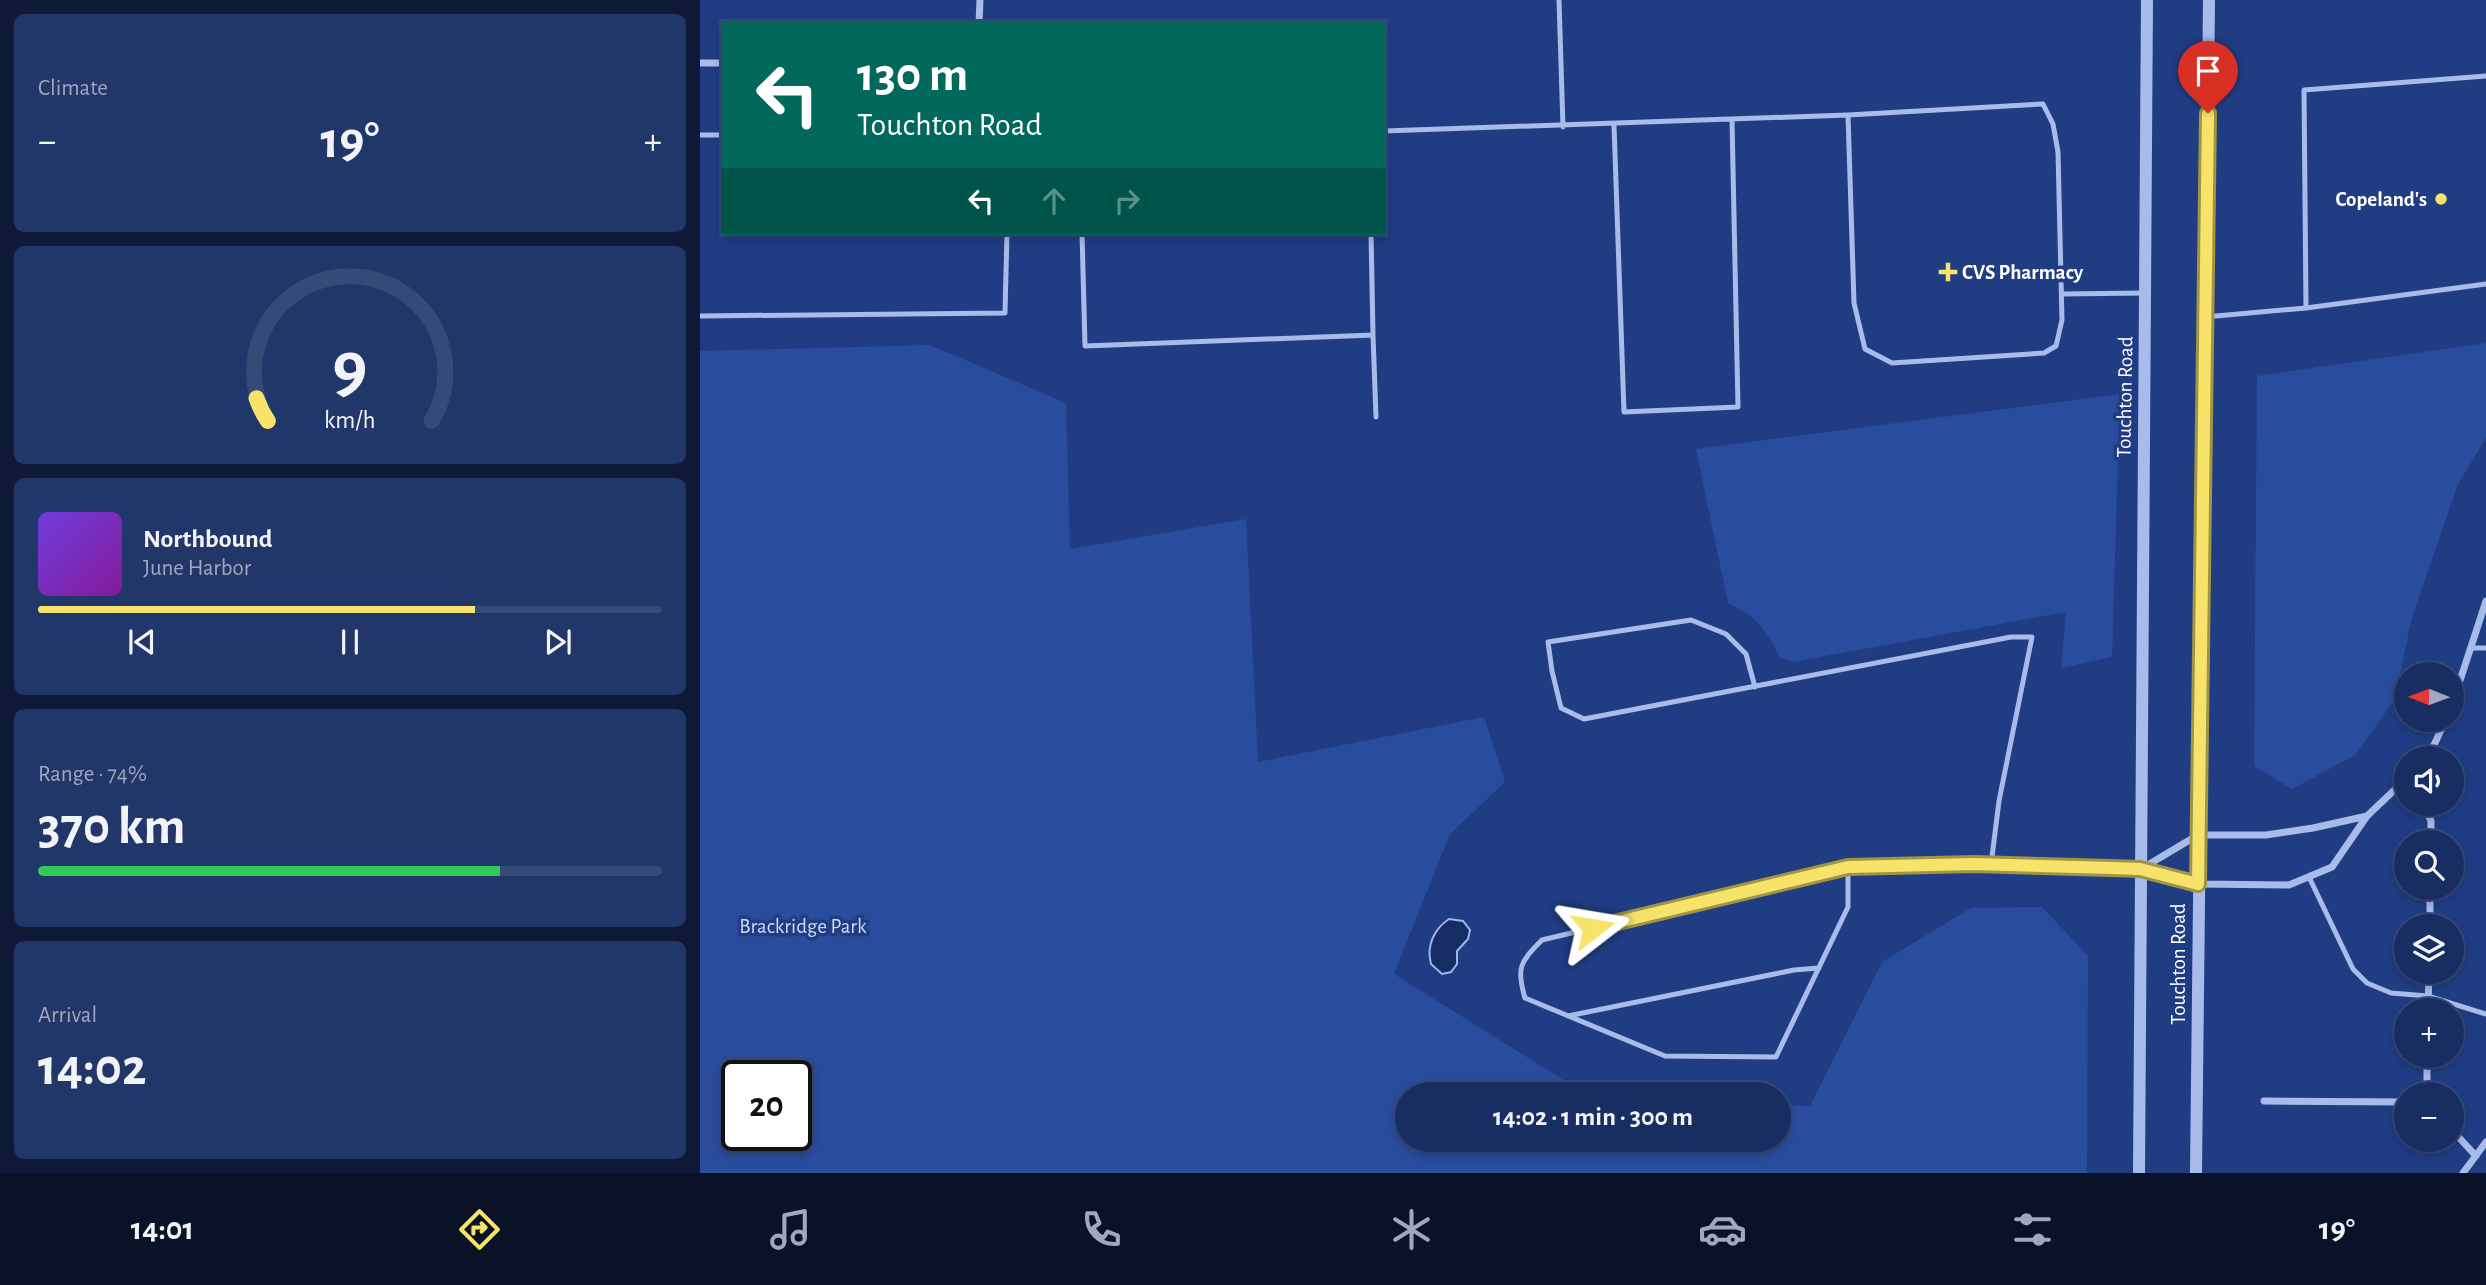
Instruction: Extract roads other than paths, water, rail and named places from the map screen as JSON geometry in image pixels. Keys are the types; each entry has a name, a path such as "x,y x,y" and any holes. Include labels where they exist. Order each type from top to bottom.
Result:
{"street":[{"path":"979,0 979,21"},
{"name":"Touchton Road","path":"2138,1173 2147,0"},
{"name":"Touchton Road","path":"2196,1173 2209,0"},
{"path":"700,63 721,63"},
{"path":"2464,667 2486,601"},
{"path":"2140,869 2198,884 2289,885 2332,867 2367,816 2394,790"},
{"path":"2140,869 2198,835 2266,835 2367,816"},
{"path":"2428,984 2428,996"},
{"path":"2264,1101 2394,1102"},
{"path":"2463,1173 2486,1142"},
{"path":"2464,1143 2476,1156"}],"lane":[{"path":"1559,0 1563,127"},
{"path":"2306,308 2304,90 2486,76"},
{"path":"1386,131 1615,125 2043,104 2053,124 2058,152 2062,320 2056,346 2044,354 1892,363 1865,349 1854,303 1848,115"},
{"path":"1615,125 1624,412 1738,407 1732,120"},
{"path":"700,135 721,135"},
{"path":"700,316 1005,313 1007,235"},
{"path":"1082,235 1085,346 1373,335"},
{"path":"1371,235 1376,417"},
{"path":"2205,317 2306,308 2486,284"},
{"path":"2062,294 2145,293"},
{"path":"1755,687 1746,654 1726,634 1691,620 1548,642 1561,708 1584,719 1755,687 2011,637 2032,637 1998,801 1991,865"},
{"path":"2470,648 2486,648"},
{"path":"1848,867 1848,907 1776,1056 1665,1056 1525,998 1519,978 1525,957 1542,940 1848,867 1991,865 2140,869"},
{"path":"2309,877 2353,969 2367,983 2391,993 2428,996 2486,1014"},
{"path":"1568,1016 1783,972 1819,968"}],"place":[{"name":"Copeland's","path":"2441,199"},
{"name":"CVS Pharmacy","path":"1948,272"}],"park label":[{"name":"Brackridge Park","path":"803,926"}]}
